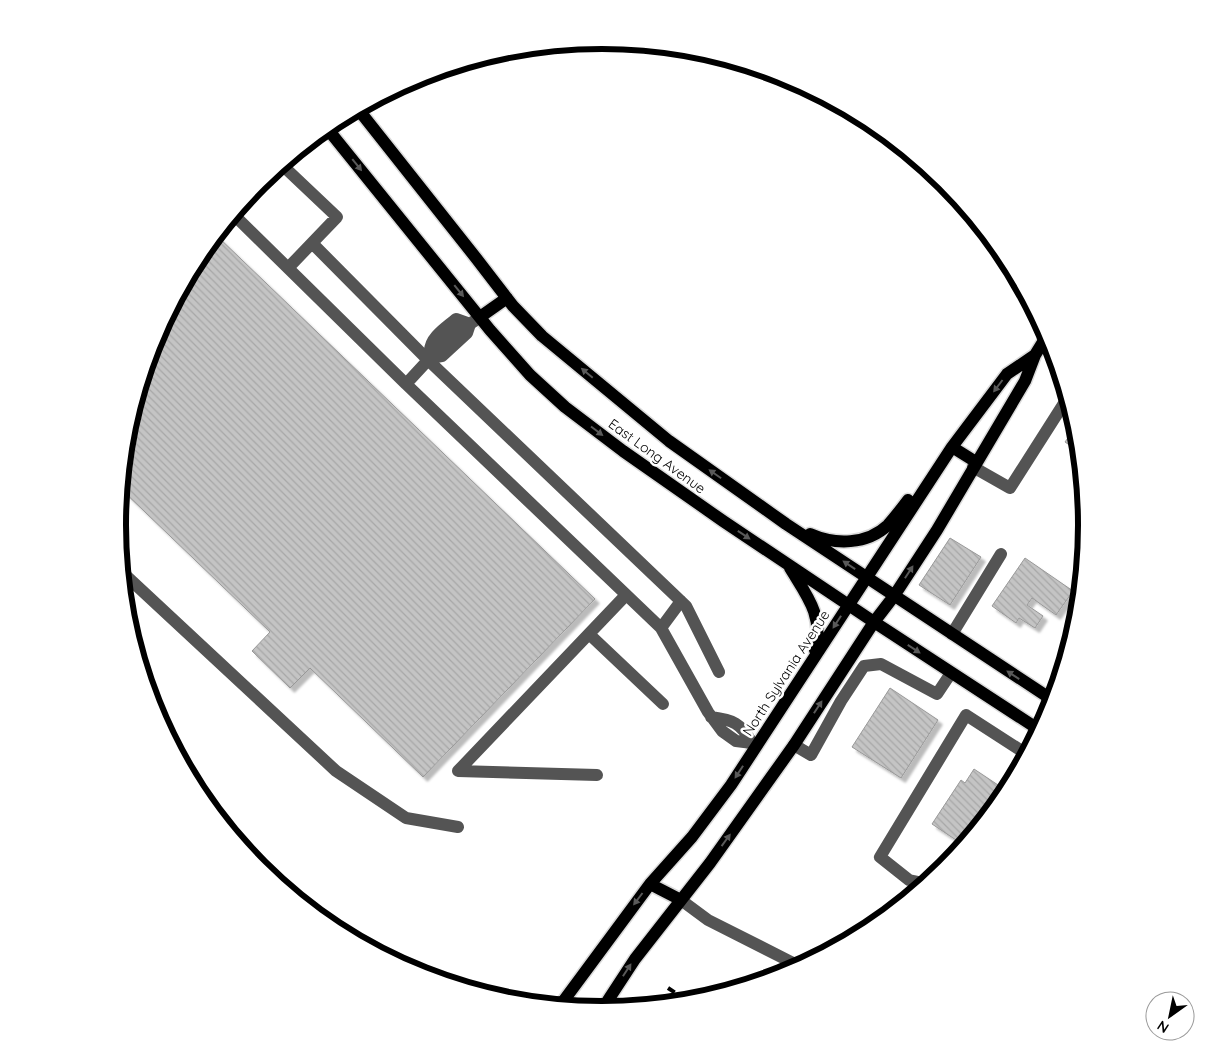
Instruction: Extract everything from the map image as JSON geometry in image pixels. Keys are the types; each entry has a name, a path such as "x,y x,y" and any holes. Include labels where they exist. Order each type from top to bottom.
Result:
{"main road":[{"name":"East Long Avenue","path":"363,114 507,298 527,322 542,336 669,441 786,524 1047,697"},
{"name":"East Long Avenue","path":"331,134 475,320 565,407 623,451 787,564 1034,727"},
{"path":"475,320 507,298"},
{"name":"North Sylvania Avenue","path":"607,1002 635,959 681,900 794,745 874,622 894,596 937,530 1025,381 1035,355 1043,342"},
{"name":"North Sylvania Avenue","path":"564,1000 650,884 692,837 731,785 754,745 813,660 952,447 1007,374 1035,355"},
{"path":"952,447 975,465"},
{"path":"786,524 820,538 837,542 855,541 872,536 887,526 944,459"},
{"path":"787,564 816,613 819,637 813,660"},
{"path":"650,884 681,900"}],"lane":[{"path":"286,169 337,217 288,268"},
{"path":"238,219 406,384 661,628 711,717 722,731 736,741 754,745"},
{"path":"312,243 429,359 686,606 720,672"},
{"path":"406,384 429,359 436,348 461,326 475,320"},
{"path":"975,465 1010,488 1063,404"},
{"path":"952,634 1002,554"},
{"path":"129,579 336,771 406,818 458,827"},
{"path":"597,775 458,771 626,595"},
{"path":"661,628 681,601"},
{"path":"589,634 663,704"},
{"path":"794,745 811,755 841,701 864,666 881,664 937,694 952,673"},
{"path":"919,882 909,880 880,857 966,715 1022,751"},
{"path":"681,900 708,920 793,962"}],"building":[{"path":"221,240 595,599 423,777 310,668 290,688 252,651 270,632 127,495 135,432 151,372 175,315 190,287"},
{"path":"1070,434 1072,447 1065,442"},
{"path":"950,538 981,557 950,605 919,585"},
{"path":"1025,558 1073,591 1056,615 1032,598 1027,605 1043,616 1035,628 1019,618 1016,623 992,606"},
{"path":"890,688 938,720 901,778 852,747"},
{"path":"974,769 998,785 989,798 992,800 959,842 932,824 961,780 965,783"}],"railway":[{"path":"668,988 679,996"}]}
